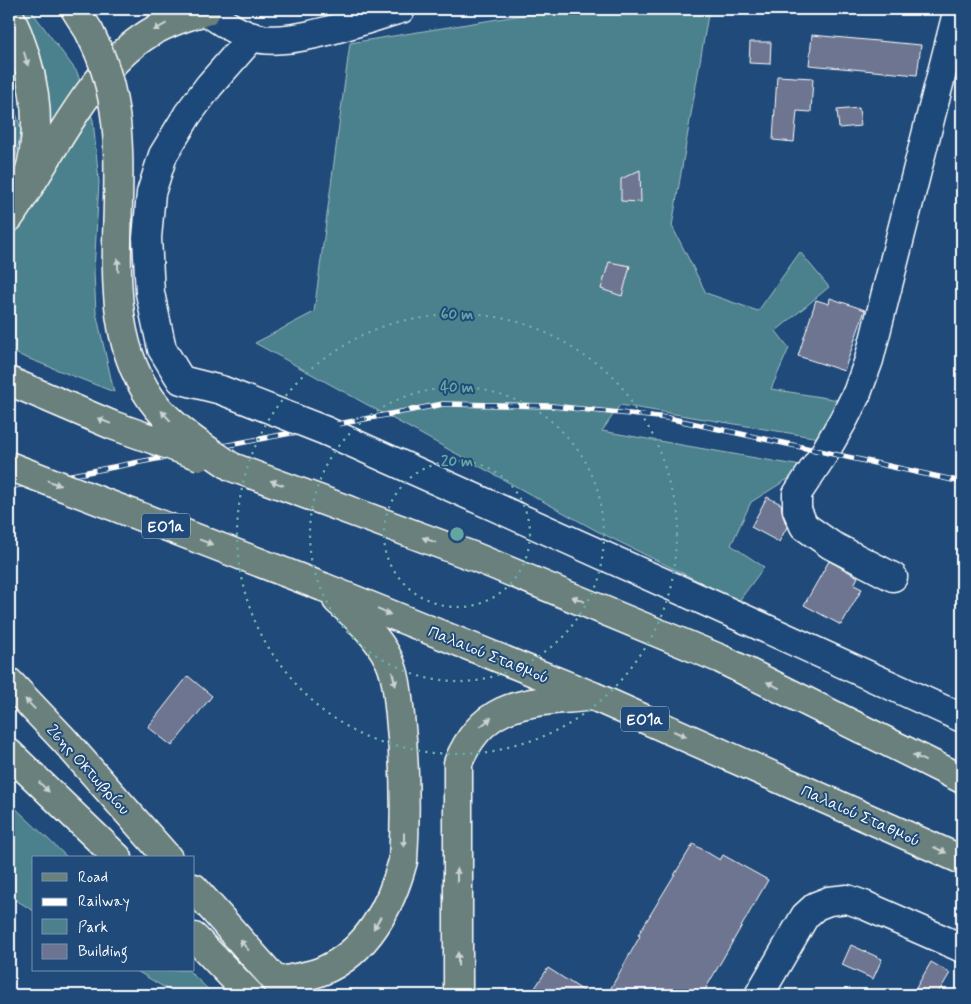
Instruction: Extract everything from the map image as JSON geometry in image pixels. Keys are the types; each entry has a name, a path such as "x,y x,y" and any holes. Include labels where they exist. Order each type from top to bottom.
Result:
{"main road":[{"path":"75,9 98,50 109,84 116,124 119,164 119,294 127,345 140,379 158,407 177,428 232,467"},
{"path":"14,211 77,112 110,66 129,48 155,30 205,9"},
{"path":"9,14 20,39 30,71 36,120 32,161 14,211"},
{"path":"9,381 112,425 232,467 456,550 623,618 720,659 962,779"},
{"name":"Παλαιού Σταθμού","path":"9,466 323,587 593,696 962,860"},
{"path":"195,889 284,988 340,962 361,944 374,929 389,901 403,861 403,742 398,692 390,662 379,642 361,621 323,587"},
{"name":"26ης Οκτωβρίου","path":"9,682 64,740 166,856"},
{"path":"458,995 458,763 464,748 475,732 489,718 506,709 526,704 593,696"},
{"path":"9,753 116,856"},
{"path":"195,938 250,995"}],"street":[{"path":"205,9 252,37 264,40 291,38 401,9"},
{"path":"893,577 831,545 804,526 797,510 798,494 826,452 844,419 870,360 958,9"},
{"path":"252,37 209,86 188,114 163,155 151,192 147,238 150,293 162,349 181,380 221,390 326,431 962,718"},
{"path":"759,995 805,916 816,906 829,901 847,899 864,905 962,948"}],"green space":[{"path":"14,9 30,9 77,72 93,120 99,182 94,272 96,312 114,392 9,351 9,89 21,130 11,182 52,133 32,45"},
{"path":"571,9 709,9 672,226 706,293 758,311 800,252 829,287 776,331 789,348 771,389 839,400 819,438 620,405 602,431 807,467 751,502 731,545 764,567 739,601 597,531 255,343 314,312 350,43 541,12"},
{"path":"9,802 66,856 32,856 32,910 9,896"},
{"path":"138,972 190,972 214,995 177,995"}],"building":[{"path":"812,35 921,45 917,75 809,65"},
{"path":"750,42 771,42 770,64 749,63"},
{"path":"777,76 813,78 811,112 797,111 794,142 773,140"},
{"path":"859,108 861,126 839,128 837,110"},
{"path":"640,170 641,202 621,201 621,179"},
{"path":"609,262 630,266 622,296 601,289"},
{"path":"830,298 865,310 844,371 798,356 816,300 829,304"},
{"path":"767,497 781,504 787,527 779,542 751,527"},
{"path":"829,561 858,577 854,585 862,589 841,625 804,605"},
{"path":"188,676 212,696 172,746 148,727"},
{"path":"693,844 720,860 723,855 768,880 702,995 607,995 640,936 638,935"},
{"path":"851,945 882,959 873,979 842,965"},
{"path":"931,962 950,973 937,995 912,995"},
{"path":"548,968 590,995 547,995 535,988"}],"railway":[{"path":"9,487 443,404 552,406 668,418 962,482"}]}
